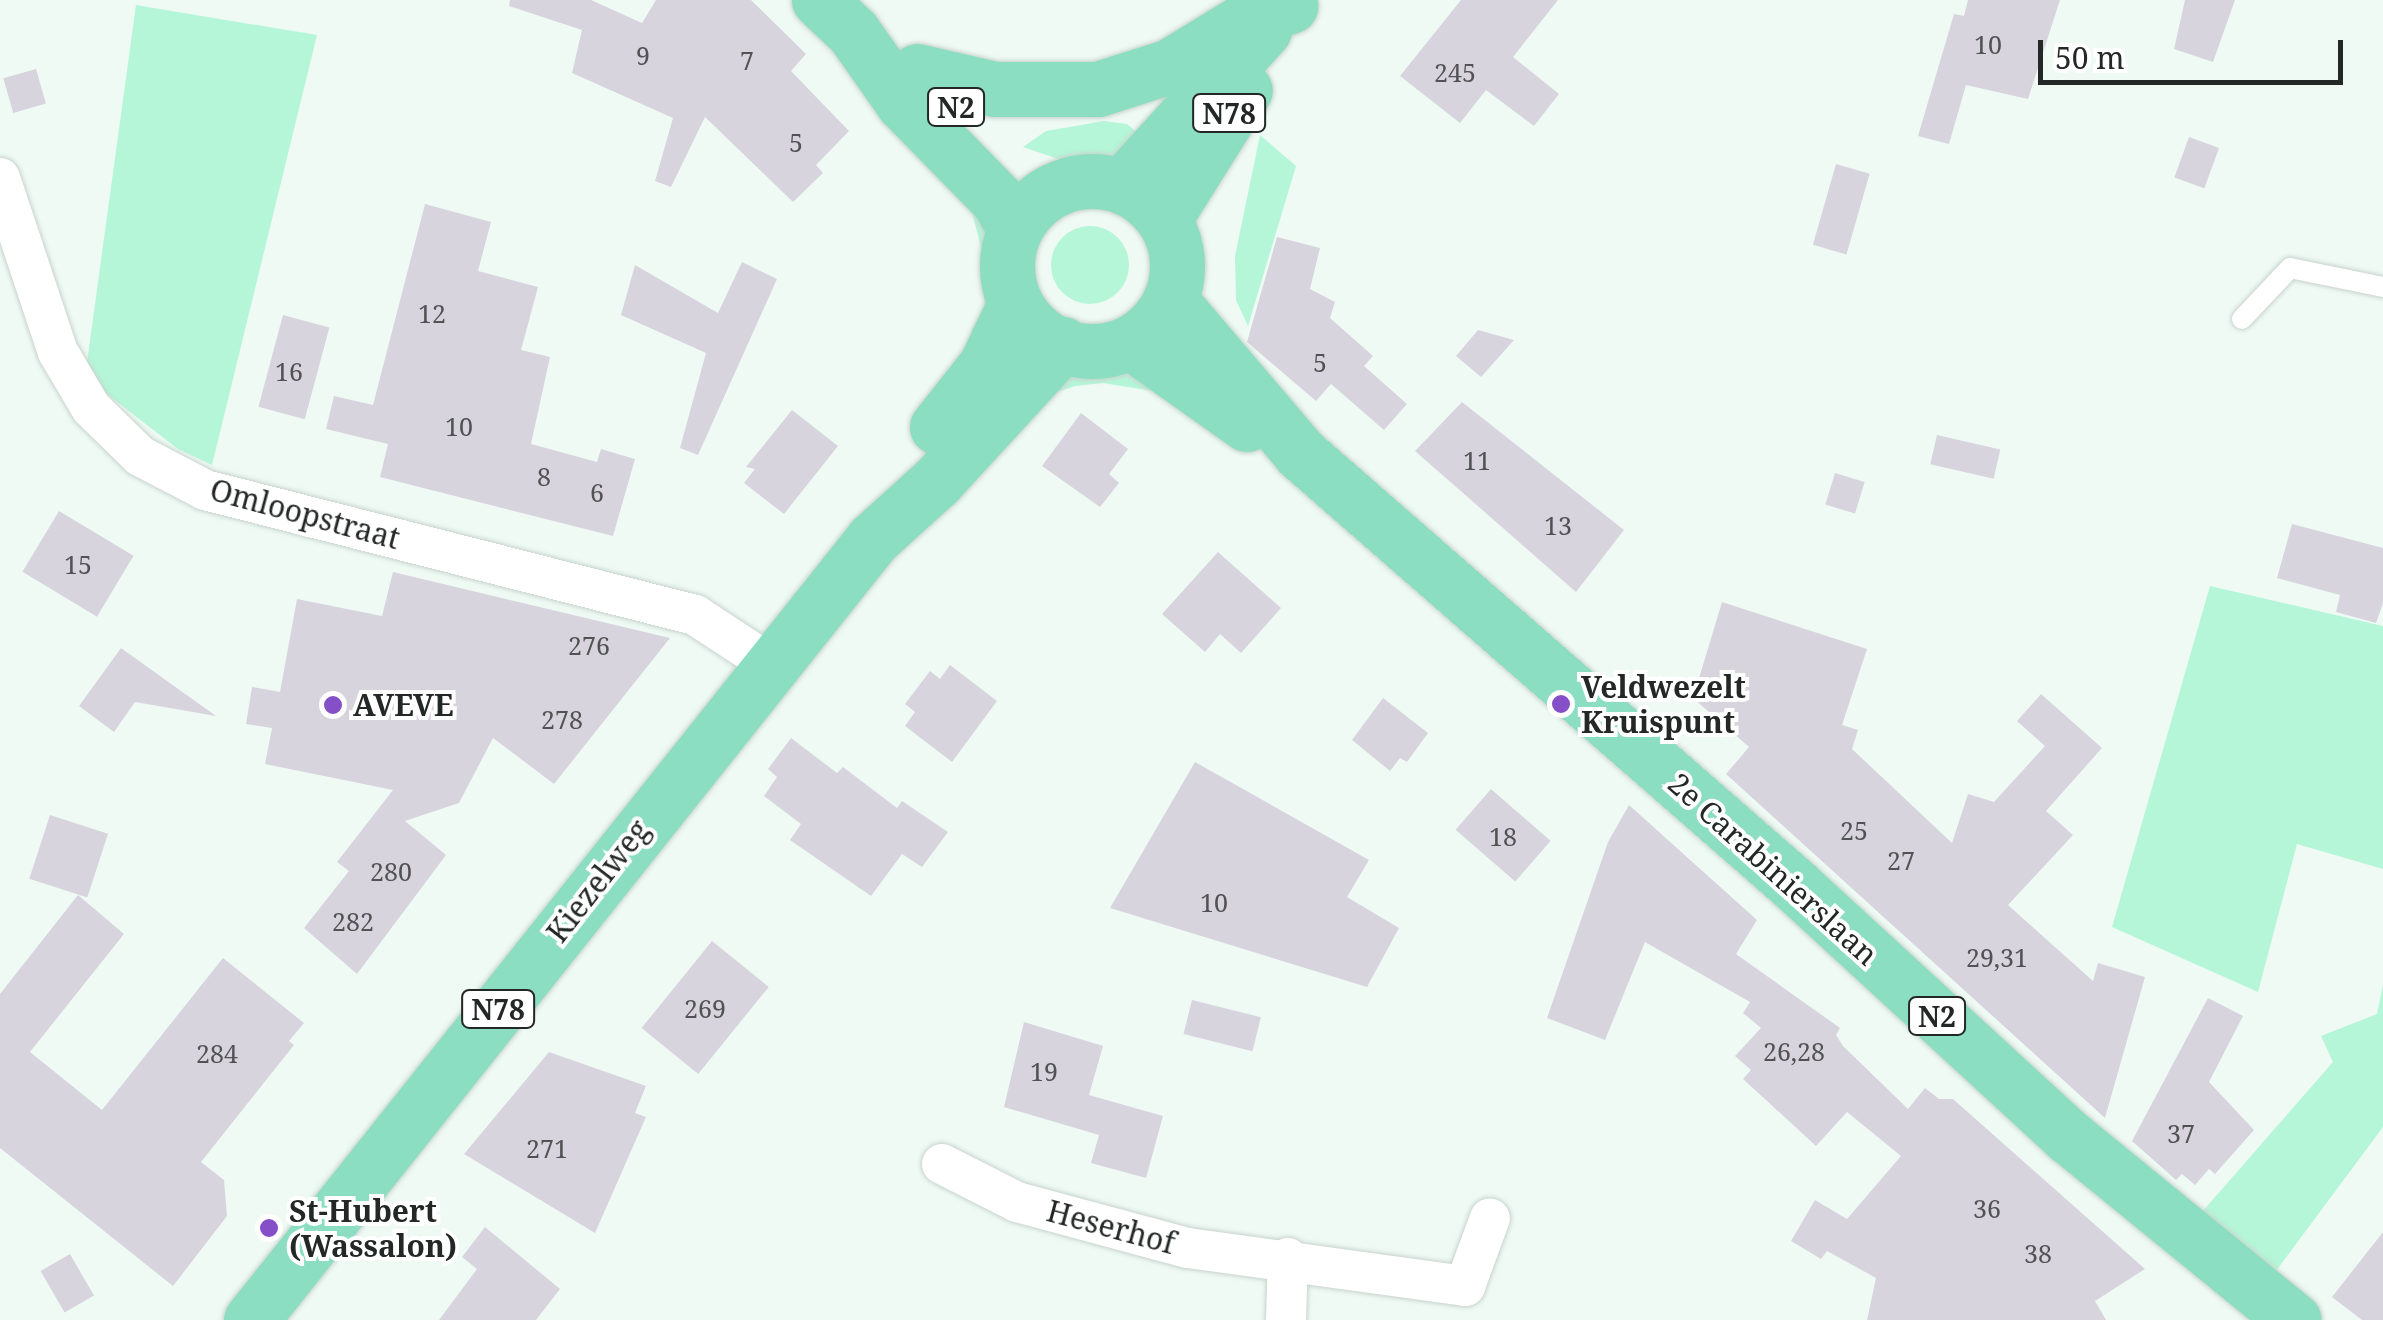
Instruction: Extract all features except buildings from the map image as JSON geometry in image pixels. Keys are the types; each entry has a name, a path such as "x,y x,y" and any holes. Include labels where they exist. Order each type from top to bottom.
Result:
{"main road":[{"path":"917,72 996,89 1098,89 1170,66 1242,22 1292,3"},
{"name":"N78","path":"1122,186 1292,3"},
{"name":"N78","path":"1164,219 1272,50 1292,3"},
{"name":"N2","path":"836,16 917,72 1030,174 1055,188"},
{"name":"N2","path":"836,16 904,103 998,201 1014,228"},
{"path":"1085,181 1122,186 1164,219 1177,262 1170,300 1131,342 1094,352 1063,344 1038,330 1015,304 1006,274 1014,228 1055,188 1085,181"},
{"name":"2e Carabinierslaan","path":"1170,300 1300,454 1795,885 2068,1136 2294,1320"},
{"name":"Kiezelweg","path":"873,539 916,454 986,365 1015,304"},
{"name":"2e Carabinierslaan","path":"1131,342 1244,423 1300,454"},
{"name":"Kiezelweg","path":"252,1320 873,539 936,481 1063,344"}],"street":[{"name":"Omloopstraat","path":"0,178 58,352 91,408 140,456 205,490 695,615 770,664"},
{"name":"Heserhof","path":"942,1164 1017,1202 1188,1248 1288,1258 1465,1286 1490,1218"},
{"path":"1286,1320 1288,1258"}],"lane":[{"path":"2242,318 2290,268 2383,287"}],"green space":[{"path":"136,5 317,35 212,465 178,449 85,377"},
{"path":"1104,121 1127,124 1145,139 1130,153 1102,162 1070,163 1023,147 1046,131"},
{"path":"1260,135 1296,166 1248,326 1236,300 1235,256"},
{"path":"969,200 984,211 994,283 976,349 971,331 984,307 984,259"},
{"path":"1090,226 1118,237 1129,265 1118,293 1090,304 1062,293 1051,265 1062,237"},
{"path":"1111,365 1166,382 1152,391 1103,383 1075,386 1040,398 1078,367"},
{"path":"2210,586 2383,626 2383,869 2297,844 2258,992 2112,927"},
{"path":"2383,985 2383,1127 2276,1271 2202,1212 2333,1062 2321,1036 2377,1014"}],"place":[{"name":"Veldwezelt Kruispunt","path":"1561,704"},
{"name":"AVEVE","path":"333,705"},
{"name":"St-Hubert (Wassalon)","path":"269,1228"}]}
